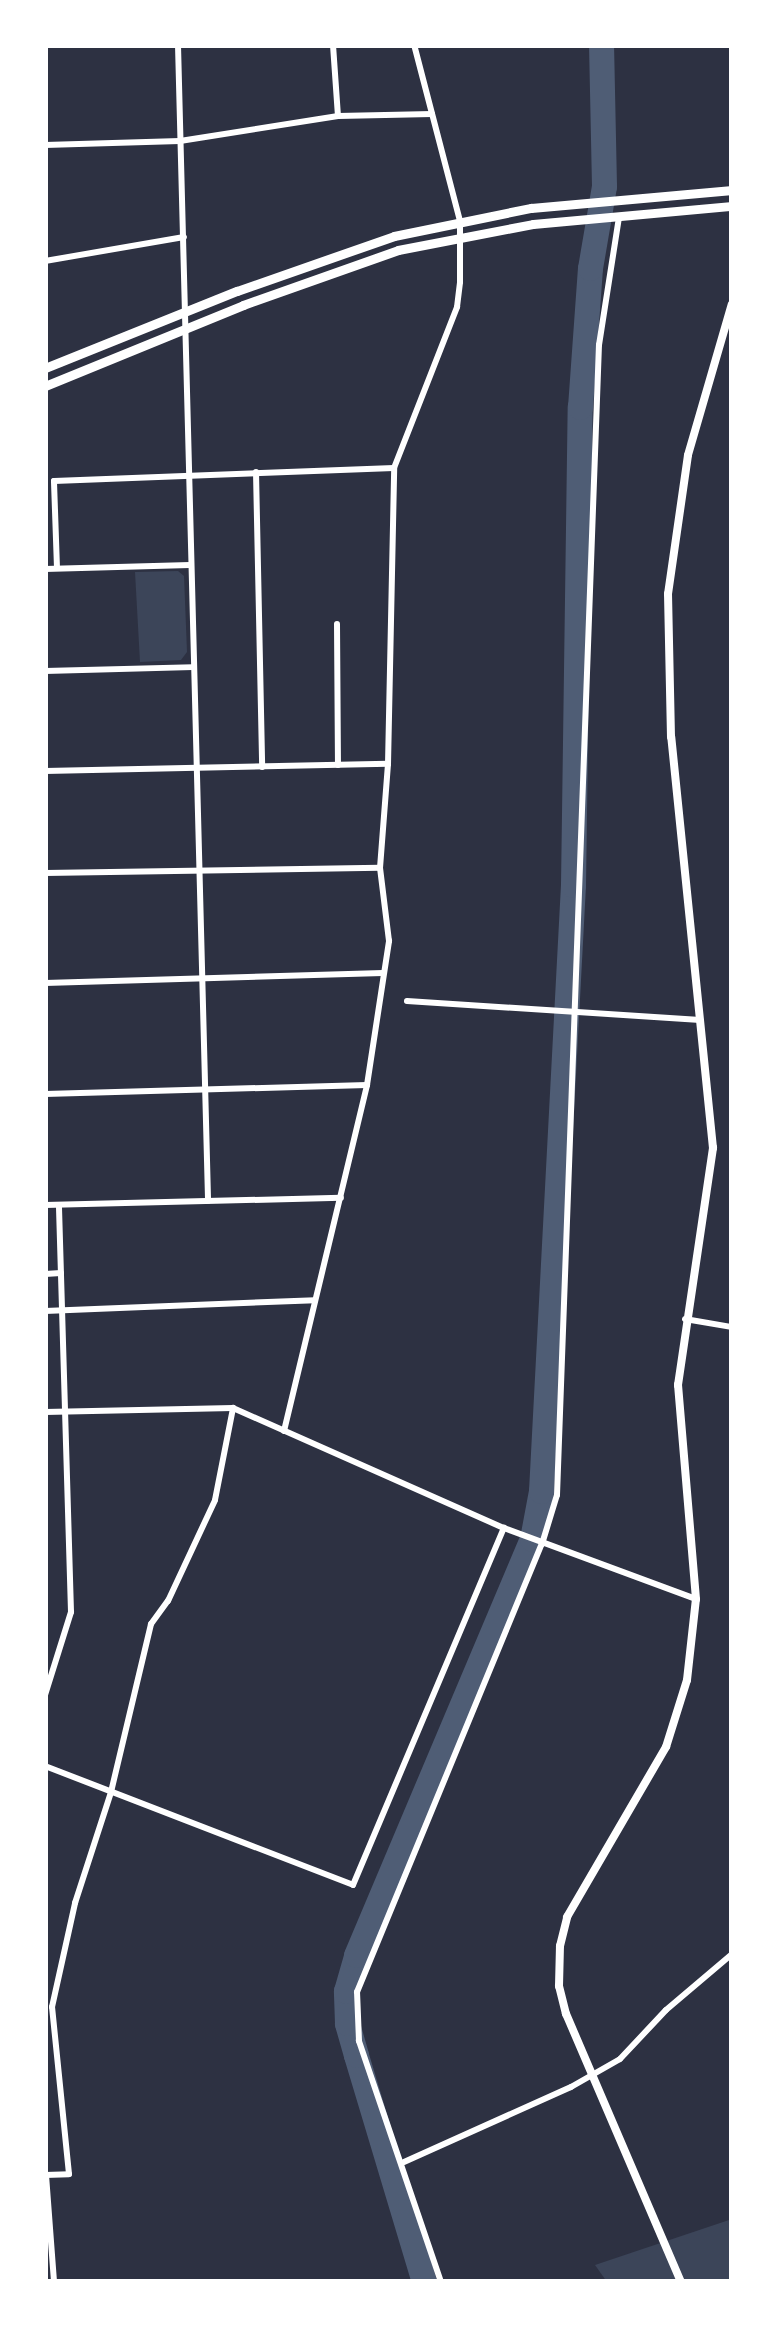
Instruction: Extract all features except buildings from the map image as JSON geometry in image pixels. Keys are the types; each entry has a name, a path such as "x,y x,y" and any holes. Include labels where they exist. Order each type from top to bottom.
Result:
{"main road":[{"path":"45,368 344,251 460,221 550,206 732,190"},
{"path":"45,386 348,265 459,237 732,206"}],"street":[{"path":"178,45 208,1201"},
{"path":"332,45 338,116"},
{"path":"284,1430 366,1085 389,941 380,868 388,764 388,566 394,468 458,307 460,221 414,45"},
{"path":"45,145 180,142 338,116 432,114"},
{"path":"441,2282 404,2162 359,2041 357,1992 542,1544 557,1495 599,345 620,216"},
{"path":"45,262 184,237"},
{"path":"681,2282 563,2000 560,1946 568,1917 666,1747 687,1680 696,1599 679,1400 684,1319 713,1148 671,737 668,594 688,455 732,304"},
{"path":"57,568 54,482 394,468"},
{"path":"256,472 262,767"},
{"path":"45,569 190,565"},
{"path":"337,624 338,765"},
{"path":"45,671 193,667"},
{"path":"45,772 388,764"},
{"path":"45,873 380,868"},
{"path":"45,983 383,973"},
{"path":"407,1001 702,1020"},
{"path":"45,1094 366,1085"},
{"path":"45,1205 341,1198"},
{"path":"45,1695 71,1612 59,1205"},
{"path":"45,1274 61,1274"},
{"path":"45,1311 316,1300"},
{"path":"684,1319 732,1328"},
{"path":"45,1412 233,1408 542,1544 696,1599"},
{"path":"54,2282 46,2175 69,2174 52,2007 76,1903 111,1792 150,1624 168,1600 214,1500 233,1408"},
{"path":"45,1766 353,1885 504,1528"},
{"path":"404,2162 592,2076 620,2059 666,2010 732,1954"}],"shaded area":[{"path":"178,571 184,576 187,652 181,660 140,662 135,572"},
{"path":"732,2219 732,2282 607,2282 595,2265"}],"waterway":[{"path":"424,2282 347,2023 346,1991 356,1955 532,1539 541,1491 573,885 580,407 590,268 604,186 601,45"}]}
